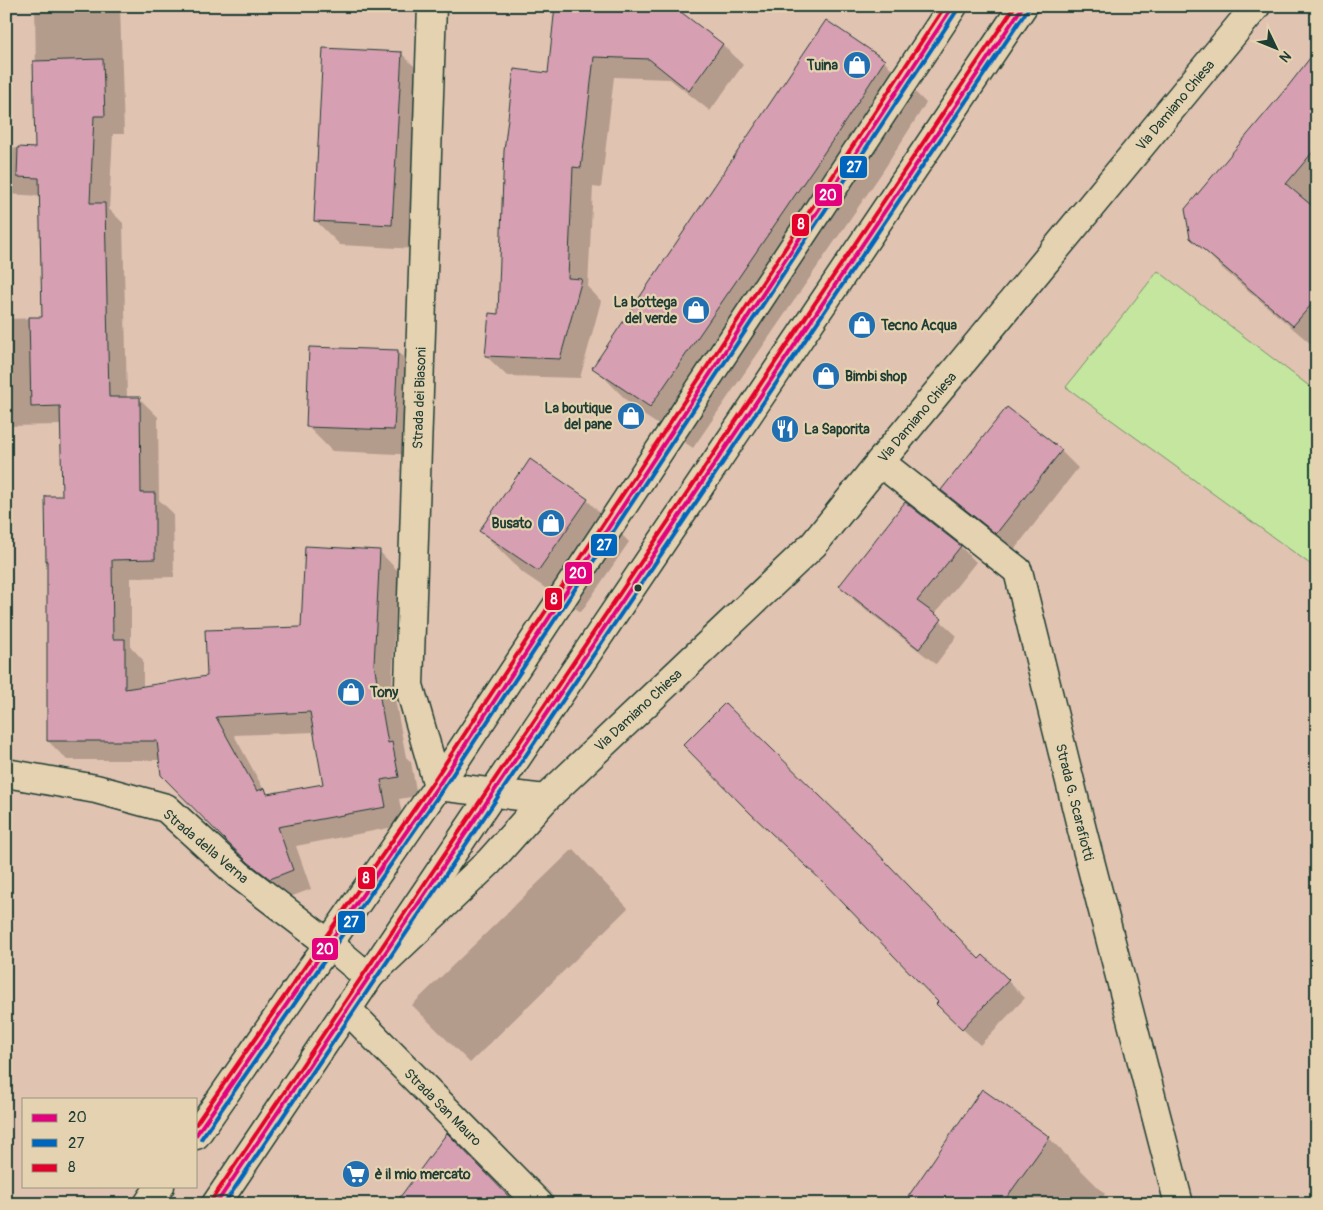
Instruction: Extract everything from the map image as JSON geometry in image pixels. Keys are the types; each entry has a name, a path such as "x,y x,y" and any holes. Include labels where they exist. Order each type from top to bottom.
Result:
{"street":[{"name":"Strada dei Biasoni","path":"432,6 409,685 438,786"},
{"path":"198,1132 438,786 953,6"},
{"path":"216,1204 1023,6"},
{"name":"Via Damiano Chiesa","path":"368,978 489,862 545,799 814,544 1256,6"},
{"name":"Strada G. Scarafiotti","path":"880,462 1018,571 1082,830 1179,1204"},
{"name":"Strada della Verna","path":"6,773 96,789 166,808 239,875 328,944 368,978"},
{"path":"438,786 545,799"},
{"name":"Strada San Mauro","path":"347,1009 539,1204"},
{"path":"148,1204 159,1188"}],"green space":[{"path":"1158,271 1317,392 1317,569 1066,387"}],"building":[{"path":"555,6 673,6 723,44 689,91 649,59 594,57 581,168 573,167 568,278 582,279 560,359 485,356 489,313 498,314 504,151 514,69 548,73"},
{"path":"826,20 885,60 841,128 650,407 592,368"},
{"path":"323,48 402,52 392,225 314,221"},
{"path":"1317,49 1317,147 1286,184 1317,210 1317,298 1293,326 1190,238 1185,209"},
{"path":"103,59 105,116 94,116 90,203 105,203 109,397 140,397 141,493 155,493 155,559 112,560 113,639 125,639 125,689 207,676 205,630 301,627 305,546 380,550 374,664 388,743 392,742 399,777 381,780 386,807 278,827 293,870 270,879 249,863 161,775 157,741 47,741 45,496 62,496 60,406 31,407 29,317 42,317 39,178 17,177 18,147 35,148 33,61","holes":["310,712 323,784 267,794 265,788 257,791 216,717"]},
{"path":"309,347 398,350 394,430 306,427"},
{"path":"1007,407 1062,450 996,534 941,490"},
{"path":"530,459 588,499 538,571 479,531"},
{"path":"905,502 961,546 917,601 942,619 919,649 839,586"},
{"path":"725,703 865,840 979,959 983,955 1009,980 962,1029 936,1004 938,1002 824,883 750,813 683,745"},
{"path":"982,1089 1050,1137 1002,1204 903,1204"},
{"path":"447,1133 450,1136 516,1204 395,1204"}],"transit line":[{"name":"8","path":"198,1121 433,782 945,6"},
{"name":"20","path":"198,1132 438,786 953,6"},
{"name":"8","path":"211,1201 1015,6"},
{"name":"20","path":"216,1204 1023,6"},
{"name":"27","path":"201,1139 443,789 958,9"},
{"name":"27","path":"224,1204 1028,9"}],"place":[{"name":"Tuina","path":"857,65"},
{"name":"La bottega del verde","path":"696,310"},
{"name":"Tecno Acqua","path":"862,325"},
{"name":"Bimbi shop","path":"826,376"},
{"name":"La boutique del pane","path":"631,416"},
{"name":"La Saporita","path":"785,429"},
{"name":"Busato","path":"551,523"},
{"name":"Tony","path":"351,692"},
{"name":"è il mio mercato","path":"356,1174"}]}
